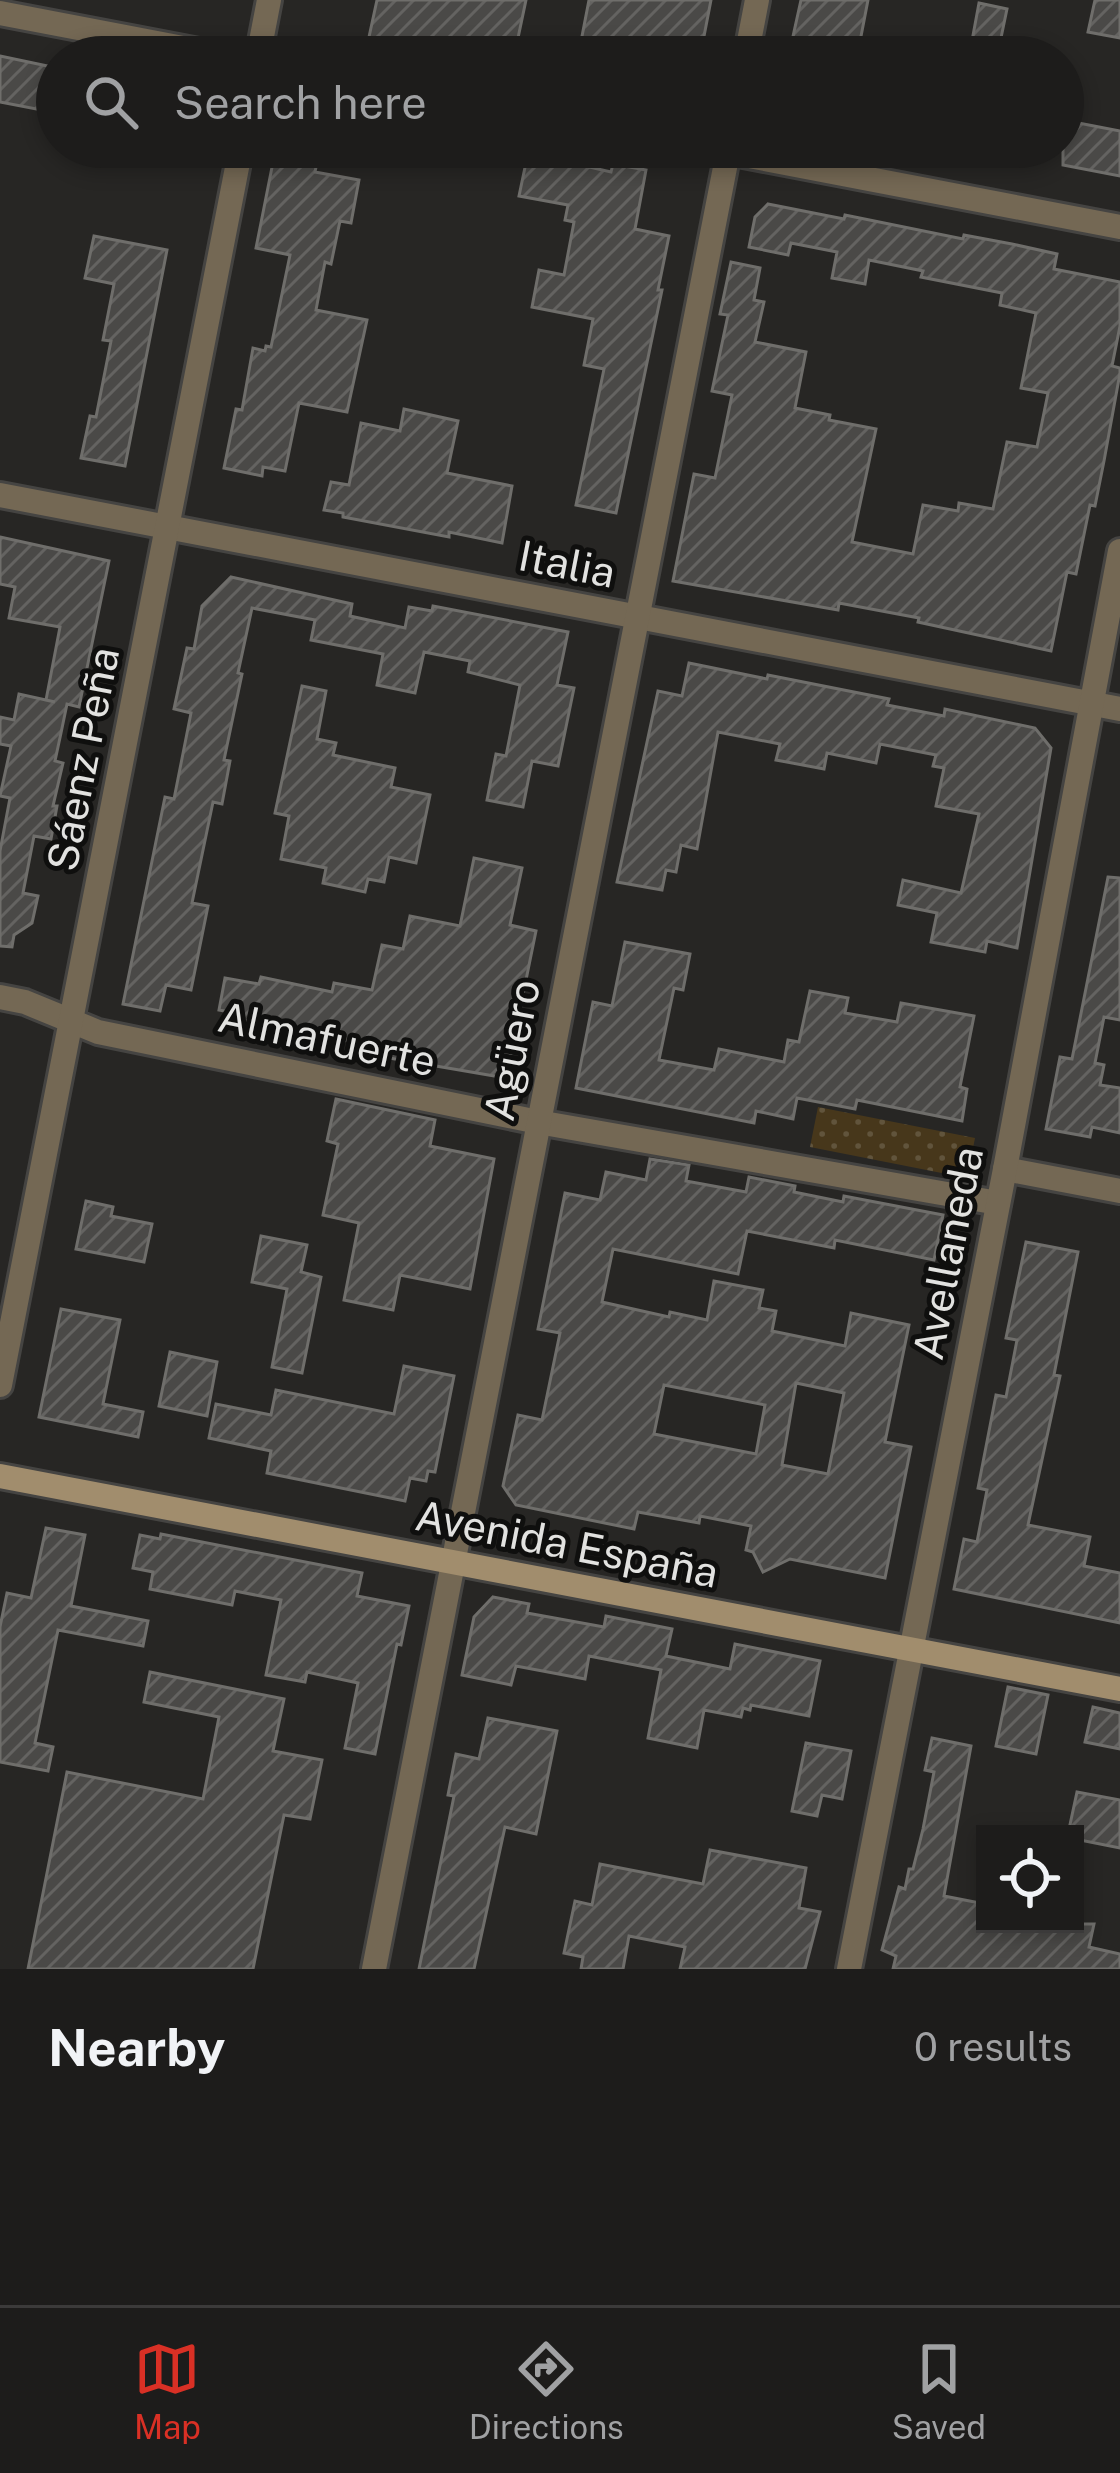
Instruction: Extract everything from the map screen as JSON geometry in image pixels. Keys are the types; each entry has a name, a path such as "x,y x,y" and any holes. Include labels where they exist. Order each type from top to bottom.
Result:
{"main road":[{"name":"Avenida España","path":"0,1476 1120,1688"}],"street":[{"path":"262,36 269,0"},
{"path":"750,36 758,0"},
{"path":"0,13 120,36"},
{"name":"Sáenz Peña","path":"0,1385 237,168"},
{"name":"Agüero","path":"374,1969 725,168"},
{"path":"820,168 1120,227"},
{"name":"Italia","path":"0,495 1120,709"},
{"name":"Avellaneda","path":"850,1969 1120,551"},
{"name":"Almafuerte","path":"0,997 25,1002 98,1032 538,1122 998,1203"},
{"path":"1005,1169 1120,1191"}],"shaded area":[{"path":"818,1107 975,1138 967,1178 810,1147"}],"building":[{"path":"377,0 526,0 518,36 369,36"},
{"path":"589,0 711,0 704,36 582,36"},
{"path":"801,0 868,0 861,36 793,36"},
{"path":"1095,0 1120,0 1120,38 1088,32"},
{"path":"979,3 1007,9 1001,36 973,36"},
{"path":"0,56 36,64 36,109 0,102"},
{"path":"1084,124 1120,131 1120,176 1079,168 1084,168"},
{"path":"272,168 316,168 315,172 359,180 351,223 340,221 331,264 325,262 316,310 367,320 347,412 299,403 285,471 263,467 262,476 224,468 236,409 242,410 253,348 265,351 266,346 271,347 290,255 256,248"},
{"path":"525,168 646,170 635,229 669,236 616,513 576,505 604,369 584,365 593,319 532,307 539,270 564,275 574,222 565,220 568,205 519,196"},
{"path":"768,204 1012,244 1057,254 1054,269 1120,282 1120,326 1112,366 1120,368 1120,373 1104,461 1076,574 1067,572 1051,651 839,603 838,610 673,581 694,474 715,478 732,395 712,391 728,315 720,314 731,262 760,268 754,300 764,302 755,342 806,352 795,408 876,429 852,542 913,554 923,505 958,511 959,503 993,509 1007,442 1037,447 1048,393 1021,388 1036,313 1000,305 1002,293 921,277 923,271 869,260 865,284 832,278 837,252 791,243 788,255 749,247 755,217"},
{"path":"94,236 167,250 125,466 81,458 90,416 96,417 111,341 103,340 114,284 85,278"},
{"path":"404,409 458,421 447,473 512,486 502,543 449,532 449,537 324,510 331,482 349,485 361,423 400,431"},
{"path":"0,537 109,561 79,707 67,704 55,761 63,763 51,839 34,836 23,893 38,896 32,923 14,935 12,947 0,946 0,851 10,798 0,796 11,746 0,744 0,717 14,720 19,694 46,700 60,627 9,618 15,587 0,584"},
{"path":"231,577 352,604 350,616 405,628 409,607 432,611 433,606 568,632 557,685 574,688 558,766 532,761 523,807 487,800 496,754 506,756 520,685 468,672 470,661 424,652 415,693 377,685 383,654 311,640 315,620 252,608 224,760 230,761 222,804 213,802 192,903 208,906 191,990 166,985 160,1011 123,1004 165,797 174,799 191,713 174,709 187,648 194,649 202,606"},
{"path":"689,663 889,699 887,705 944,716 945,709 1035,728 1051,748 1017,948 987,941 985,952 931,942 937,913 898,905 903,880 961,893 979,814 936,806 944,768 933,766 936,755 880,744 876,763 827,753 824,769 776,760 780,744 718,732 697,849 681,845 676,872 666,870 662,890 617,882 658,691 682,696"},
{"path":"302,686 326,691 317,739 336,743 333,755 395,768 391,787 430,795 416,863 389,857 384,882 368,879 365,892 323,883 326,868 281,859 289,816 275,813"},
{"path":"474,858 522,868 510,925 536,931 506,1078 360,1053 362,1044 229,1017 230,1012 219,1010 225,978 259,984 261,977 332,992 334,983 372,990 382,945 403,949 410,916 460,926"},
{"path":"1108,877 1120,878 1120,1020 1104,1017 1095,1063 1104,1065 1100,1085 1120,1088 1120,1133 1092,1127 1090,1137 1046,1129 1060,1057 1072,1059"},
{"path":"625,942 690,954 683,990 674,988 659,1060 714,1070 719,1049 784,1062 788,1040 799,1042 810,991 848,998 845,1013 897,1022 901,1003 974,1016 960,1087 967,1089 962,1121 857,1100 855,1109 797,1098 793,1119 756,1111 754,1123 576,1088 593,1002 612,1006"},
{"path":"336,1099 435,1120 430,1146 494,1159 470,1289 400,1275 393,1310 344,1300 359,1223 323,1215 338,1144 327,1141"},
{"path":"650,1159 689,1165 686,1181 746,1192 749,1177 843,1202 844,1196 943,1215 934,1260 835,1240 834,1248 747,1231 738,1274 613,1249 602,1302 707,1320 714,1281 763,1290 759,1308 776,1311 772,1331 845,1346 851,1313 909,1325 885,1442 911,1447 885,1578 790,1559 763,1572 753,1552 746,1550 751,1526 700,1516 699,1523 638,1512 634,1529 516,1505 503,1486 518,1415 542,1420 560,1333 538,1329 565,1193 600,1200 606,1172 646,1180","holes":["796,1383 844,1393 828,1474 782,1465","664,1385 765,1405 756,1454 654,1434"]},
{"path":"86,1201 113,1207 111,1216 152,1224 144,1262 76,1249"},
{"path":"261,1236 307,1245 301,1272 321,1277 302,1373 272,1367 287,1289 252,1282"},
{"path":"1026,1242 1078,1252 1054,1375 1060,1376 1028,1525 1090,1537 1084,1566 1120,1573 1120,1623 954,1589 964,1539 977,1542 987,1490 978,1488 996,1395 1006,1397 1017,1340 1006,1338"},
{"path":"61,1309 120,1320 103,1404 143,1412 138,1437 39,1417"},
{"path":"170,1352 217,1362 207,1416 159,1406"},
{"path":"404,1366 454,1376 435,1472 428,1471 426,1481 410,1478 405,1501 267,1473 271,1451 209,1438 216,1404 271,1415 276,1390 394,1414"},
{"path":"46,1528 85,1535 71,1606 148,1621 143,1646 58,1630 35,1743 53,1747 48,1771 0,1762 0,1627 7,1593 31,1598"},
{"path":"161,1534 362,1573 357,1596 409,1606 375,1754 345,1748 358,1683 307,1672 305,1682 266,1675 281,1600 235,1591 232,1605 150,1589 153,1572 133,1568 140,1535 160,1539"},
{"path":"493,1597 529,1604 527,1613 604,1627 606,1616 672,1629 666,1656 730,1669 735,1644 820,1661 809,1716 751,1705 750,1710 743,1708 741,1717 704,1710 697,1748 648,1738 661,1670 589,1656 585,1679 516,1666 511,1685 462,1675 474,1617"},
{"path":"150,1672 284,1699 273,1751 322,1760 310,1819 284,1815 253,1969 28,1969 67,1772 203,1799 219,1717 144,1702"},
{"path":"1008,1687 1048,1695 1036,1754 996,1746"},
{"path":"1093,1707 1120,1713 1120,1749 1085,1742"},
{"path":"488,1718 557,1731 536,1834 505,1827 474,1969 419,1969 454,1796 448,1795 456,1754 479,1759"},
{"path":"932,1738 971,1746 944,1896 976,1902 976,1933 1084,1933 1084,1924 1094,1924 1089,1947 1120,1954 1120,1969 893,1969 896,1956 882,1950 899,1887 905,1889 923,1829 934,1772 925,1770"},
{"path":"806,1743 851,1751 842,1799 822,1795 817,1816 792,1811"},
{"path":"1077,1792 1120,1800 1120,1848 1084,1841 1084,1825 1070,1825"},
{"path":"710,1850 806,1868 799,1908 820,1912 805,1969 680,1969 685,1947 629,1936 623,1969 581,1969 583,1957 564,1953 575,1901 592,1905 600,1864 703,1884"}]}
